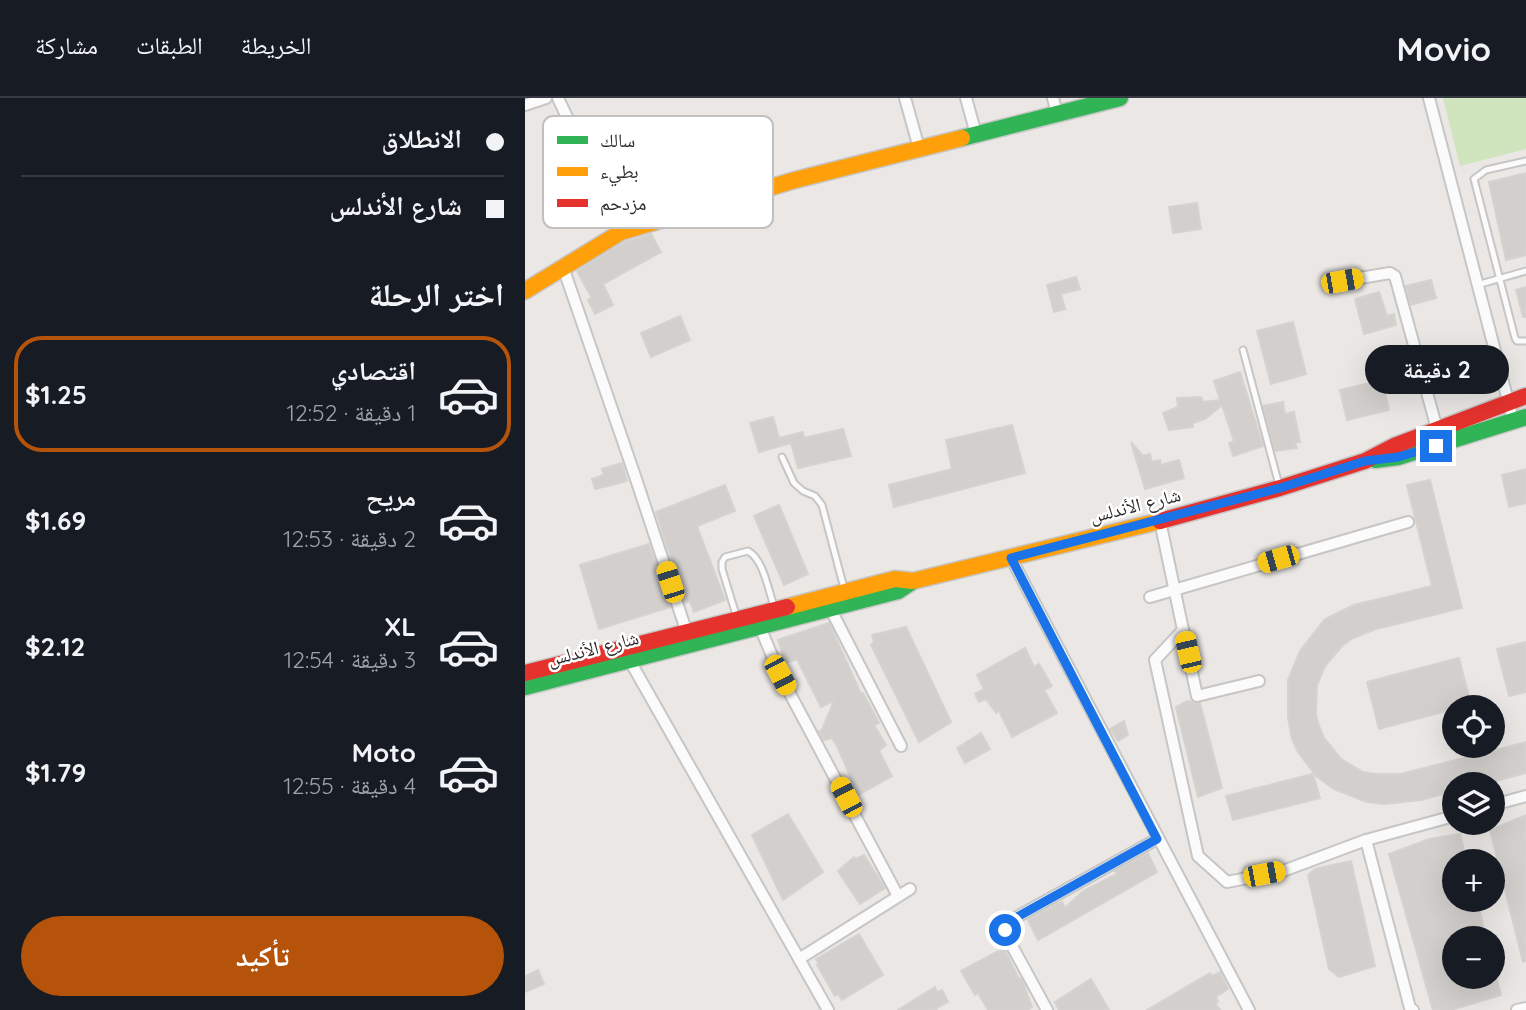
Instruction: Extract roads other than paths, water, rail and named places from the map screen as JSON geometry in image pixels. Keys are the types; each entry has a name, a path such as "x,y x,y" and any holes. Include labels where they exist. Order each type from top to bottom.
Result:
{"main road":[{"path":"773,187 976,134 1055,106 1119,98"},
{"path":"525,291 621,232 634,228"},
{"name":"شارع الأندلس","path":"525,673 895,579 913,581 1011,558 1280,488 1365,461 1394,446 1526,396"},
{"name":"شارع الأندلس","path":"1365,461 1398,457 1520,419"},
{"name":"شارع الأندلس","path":"525,687 898,591 913,581"}],"street":[{"path":"525,105 546,98"},
{"path":"558,98 566,116"},
{"path":"905,98 919,148"},
{"path":"966,98 976,134"},
{"path":"1429,98 1507,402 1520,419"},
{"path":"619,228 621,232"},
{"path":"563,267 687,634"},
{"path":"1342,281 1390,272 1395,276 1437,429"},
{"path":"1160,521 1197,696 1259,681"},
{"path":"1150,597 1408,522"},
{"path":"1011,558 1249,1010"},
{"path":"829,608 901,746"},
{"path":"760,627 780,675 898,896"},
{"path":"1183,630 1155,660 1198,856 1227,881 1283,871 1366,840 1442,819"},
{"path":"630,661 828,1010"},
{"path":"1505,802 1526,796"},
{"path":"1047,1010 1006,935 1005,926 1157,839"},
{"path":"1366,840 1410,1008 1413,1010"},
{"path":"799,959 910,888"},
{"path":"1517,1010 1526,1007"}],"lane":[{"path":"1526,161 1486,170 1474,179 1515,338 1517,341 1526,341"},
{"path":"1477,285 1526,271"},
{"path":"1243,350 1280,488"},
{"path":"782,457 794,483 815,496 822,505 845,591"},
{"path":"738,620 722,562 726,557 748,551 757,557 775,609"}]}
